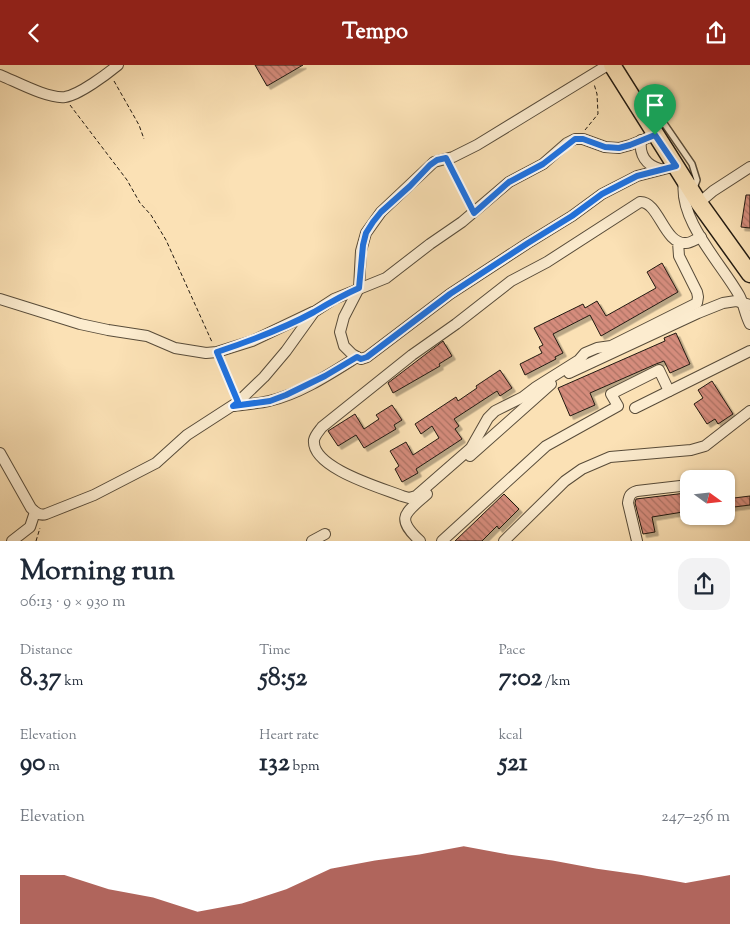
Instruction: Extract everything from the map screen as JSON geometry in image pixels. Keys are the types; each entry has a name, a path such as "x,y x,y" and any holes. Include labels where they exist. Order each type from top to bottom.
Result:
{"main road":[{"path":"612,65 642,113 648,137 688,184 750,275"}],"street":[{"path":"608,65 477,145 453,157 437,160 381,212 366,233 359,288 344,317 340,332 344,346 361,359 367,357 450,294 572,216 602,194 629,179 660,169"},
{"path":"0,75 50,95 64,97 74,95 113,67"},
{"path":"0,299 80,324 147,336 182,350 206,353 217,352 252,341 314,312 334,299 386,278 474,213 509,182 543,164 575,139 583,139 613,148 630,145 648,137"},
{"path":"648,137 640,147 646,163 688,184 713,191 750,167"},
{"path":"688,184 684,201 688,211 701,237 746,304 750,324"},
{"path":"678,242 679,257 697,292 697,303 611,346 597,348 585,353 524,397 495,411 488,418 471,448 416,496 409,498 402,496 355,478 334,467 319,455 314,441 322,427 412,355 456,324 511,281 547,262 640,202 650,205 668,232 678,242 686,243 701,237"},
{"path":"420,541 412,534 404,521 407,513 547,387 566,374 698,313 723,303 736,301 746,304"},
{"path":"0,453 26,500 35,512 43,515 94,495 156,463 187,435 236,404 264,377 286,351 314,312"},
{"path":"635,408 750,351"},
{"path":"236,404 270,401 286,395 325,376 357,357"},
{"path":"442,541 546,446 618,406 611,394 659,370 670,391"},
{"path":"504,541 565,481 582,469 610,457 691,450 705,446 750,411"},
{"path":"637,541 628,503 632,493 680,486"},
{"path":"12,541 30,527 35,512"},
{"path":"312,541 325,534"}],"lane":[{"path":"642,113 659,116 692,164 697,180 688,184"}],"path":[{"path":"113,67 124,98 144,139"},
{"path":"575,139 589,127 598,114 597,94 592,76"},
{"path":"64,97 127,180 140,203 151,215 166,240 217,352 236,404"},
{"path":"446,158 474,213"}],"building":[{"path":"255,65 303,65 267,86"},
{"path":"746,195 750,195 750,228 741,227"},
{"path":"662,263 678,292 601,336 590,315 553,334 563,353 555,357 556,359 525,375 520,364 542,353 539,347 543,345 534,328 583,304 585,308 597,301 606,316 656,288 647,272"},
{"path":"676,333 690,364 670,373 664,361 656,364 590,393 595,405 570,416 558,388 665,341 664,338"},
{"path":"443,341 452,356 439,364 440,366 393,393 388,383"},
{"path":"500,370 512,388 500,396 497,391 454,419 459,426 455,429 462,439 416,469 418,473 402,482 395,469 399,466 390,451 406,442 413,455 439,438 432,426 421,434 415,424 456,397 458,401"},
{"path":"712,381 733,414 718,424 715,419 707,424 694,404 703,398 698,390"},
{"path":"392,405 402,420 394,425 396,429 364,448 356,435 338,446 328,431 355,414 364,429 379,419 376,415"},
{"path":"504,494 519,509 499,529 497,526 482,541 455,541"},
{"path":"680,494 680,512 652,517 655,532 643,534 635,503 636,499"},
{"path":"750,496 750,505 735,507 735,498"}],"route":[{"path":"655,135 676,166 637,176 620,183 602,194 572,216 450,294 367,357 361,359 357,357 305,387 270,401 233,406 238,402 217,352 252,341 314,312 334,299 359,288 360,263 366,233 381,212 434,162 446,158 474,213 509,182 536,169 567,143 575,139 583,139 605,147 619,148 655,135"}]}
